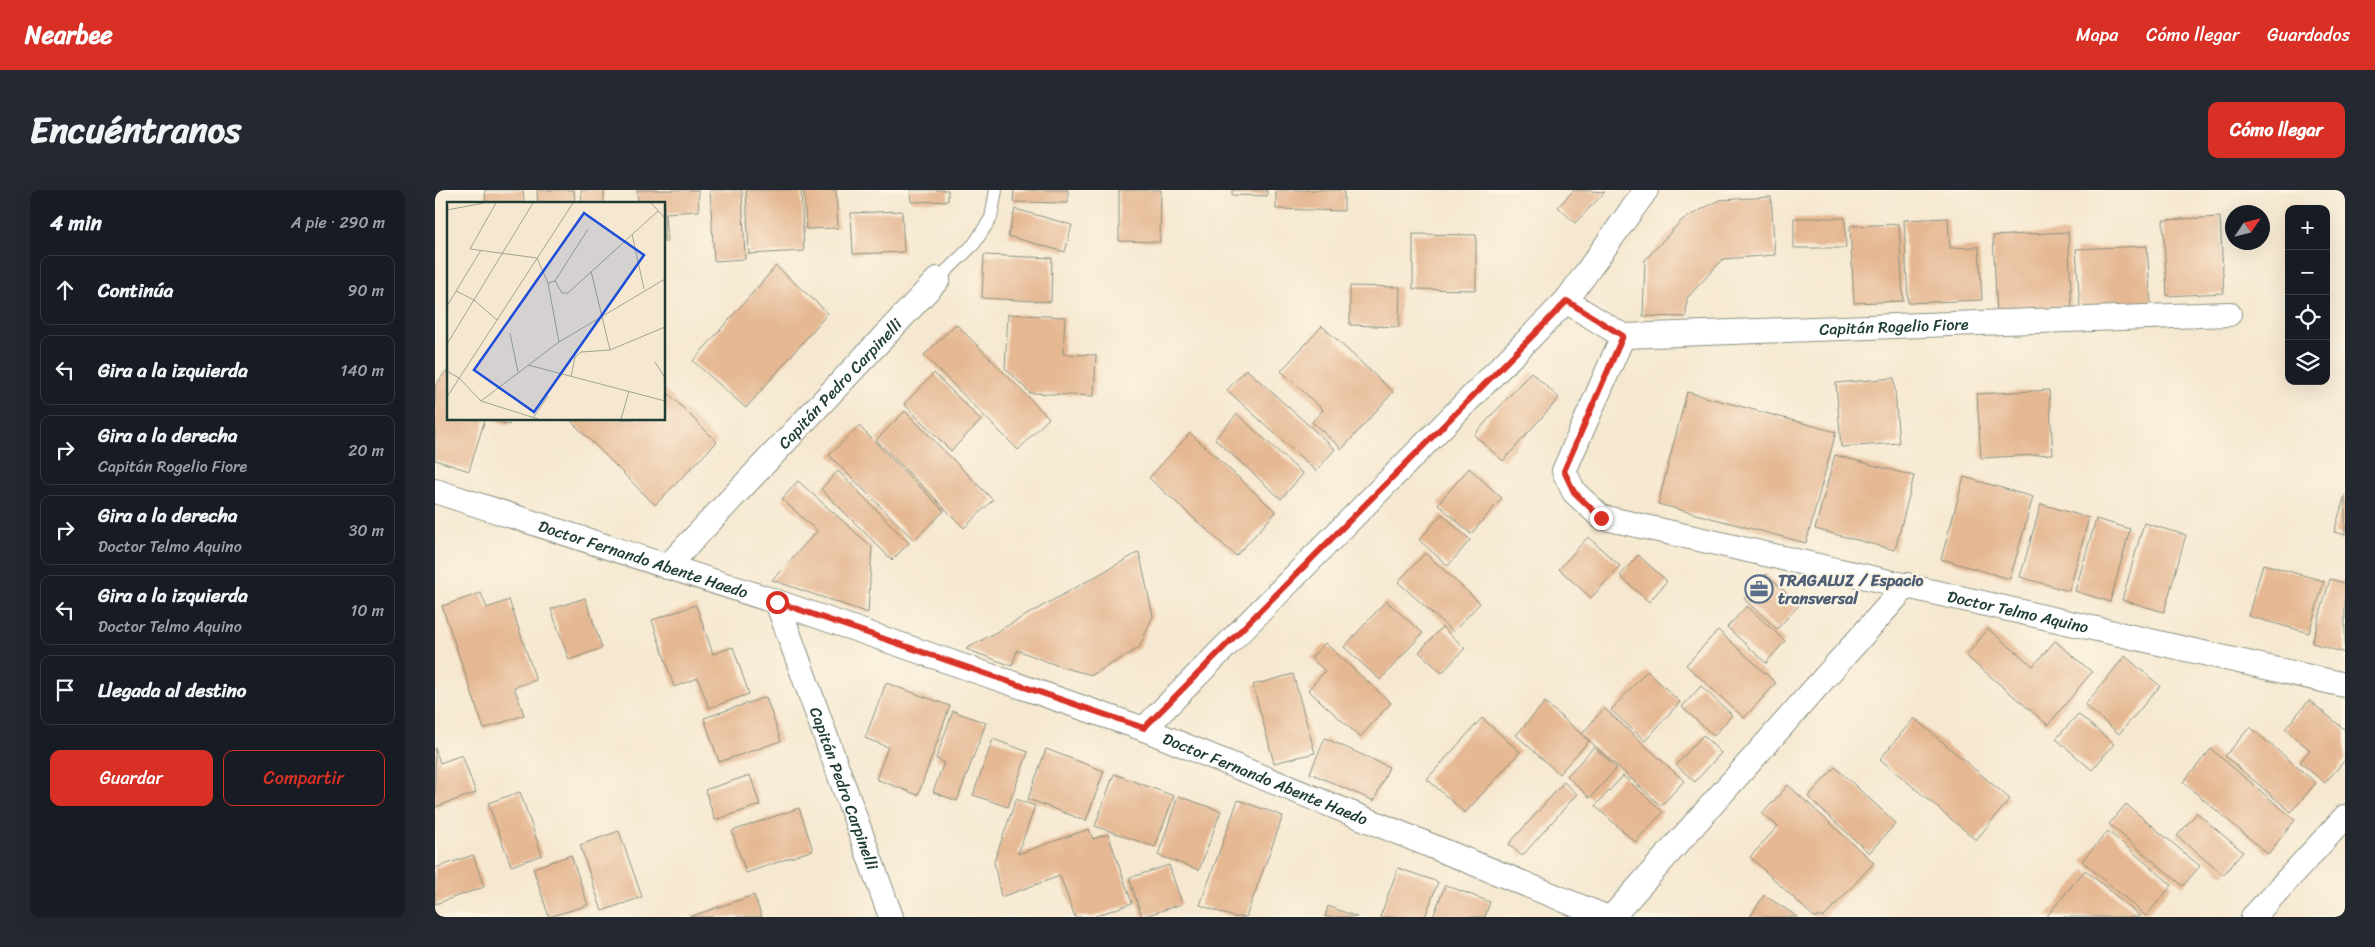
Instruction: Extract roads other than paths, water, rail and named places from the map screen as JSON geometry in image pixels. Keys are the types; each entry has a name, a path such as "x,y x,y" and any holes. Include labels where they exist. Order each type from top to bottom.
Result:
{"street":[{"path":"1144,728 1567,301 1645,190"},
{"name":"Capitán Pedro Carpinelli","path":"667,567 938,279"},
{"path":"1567,301 1623,336"},
{"name":"Capitán Rogelio Fiore","path":"1623,336 2229,314"},
{"name":"Doctor Telmo Aquino","path":"1623,336 1564,471 1574,492 1601,518 1907,585 2345,685"},
{"name":"Doctor Fernando Abente Haedo","path":"435,491 777,602 1144,728 1606,917"},
{"path":"1612,917 1907,585"},
{"name":"Capitán Pedro Carpinelli","path":"777,602 891,917"},
{"path":"2253,917 2345,817"}],"lane":[{"name":"Capitán Pedro Carpinelli","path":"938,279 974,244 983,231 991,218 996,190"}],"place":[{"name":"TRAGALUZ / Espacio transversal","path":"1759,589"}]}
